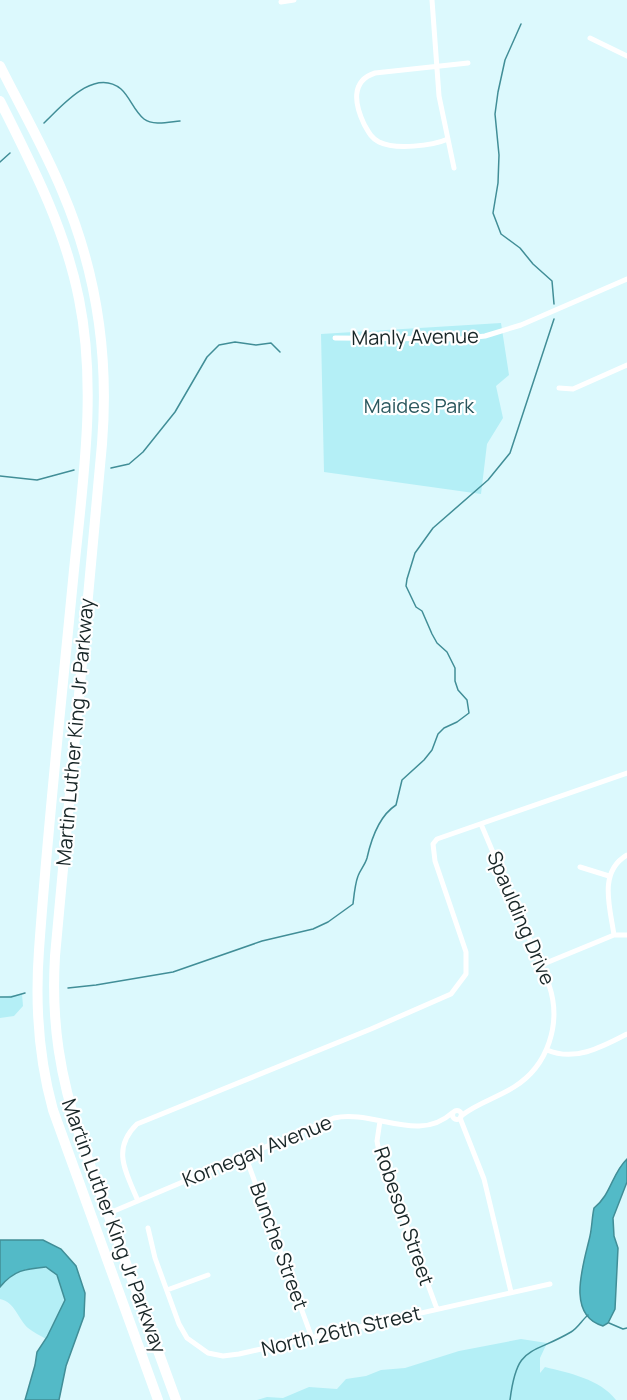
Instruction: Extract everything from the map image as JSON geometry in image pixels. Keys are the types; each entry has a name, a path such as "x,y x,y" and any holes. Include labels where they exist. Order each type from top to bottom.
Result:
{"highway":[{"name":"Martin Luther King Jr Parkway","path":"0,66 55,174 77,228 95,292 103,350 102,444 55,956 53,995 55,1033 62,1076 77,1130 176,1400"},
{"name":"Martin Luther King Jr Parkway","path":"0,101 38,177 63,238 79,301 87,366 82,481 40,939 36,1008 39,1041 44,1074 56,1119 158,1400"},
{"path":"160,1356 183,1400"}],"street":[{"path":"281,2 294,0"},
{"path":"432,0 439,96 454,168"},
{"path":"590,38 627,56"},
{"path":"448,139 424,145 381,144 369,132 356,101 356,93 360,83 370,75 468,63"},
{"name":"Manly Avenue","path":"335,338 460,339 485,336 521,325 627,279"},
{"path":"559,388 573,389 627,365"},
{"path":"138,1201 124,1166 122,1146 128,1132 137,1124 401,1017 450,994 466,974 466,952 435,861 433,844 437,839 627,773"},
{"name":"Spaulding Drive","path":"482,824 552,993 554,1006 552,1032 547,1050"},
{"path":"614,935 608,894 609,876 615,865 627,855"},
{"path":"580,867 609,876"},
{"path":"541,965 614,935 627,935"},
{"path":"547,1050 562,1055 580,1054 627,1034"},
{"name":"Kornegay Avenue","path":"107,1214 334,1118 357,1116 415,1126 433,1124 455,1116 513,1088 536,1067 547,1050"},
{"path":"455,1116 474,1150 484,1179 511,1292"},
{"name":"Robeson Street","path":"380,1121 377,1133 380,1152 437,1310"},
{"name":"Bunche Street","path":"245,1155 312,1338"},
{"path":"147,1228 167,1290 208,1275"},
{"name":"North 26th Street","path":"167,1290 182,1332 193,1344 208,1353 231,1355 550,1284"}],"green space":[{"name":"Maides Park","path":"501,323 509,375 496,386 503,418 487,444 481,494 324,472 321,334"},
{"path":"22,994 23,1006 14,1016 0,1018 0,997"},
{"path":"46,1267 57,1275 65,1300 46,1339 28,1328 13,1307 0,1299 0,1287 20,1271"},
{"path":"521,1339 547,1343 540,1358 540,1373 545,1367 583,1378 602,1387 616,1400 257,1400 267,1397 283,1398 309,1387 337,1389 346,1379 366,1376 381,1370 405,1368 459,1351"}],"shaded area":[{"path":"627,1159 627,1182 613,1218 614,1236 618,1248 615,1309 608,1323 603,1326 591,1320 584,1311 581,1300 581,1273 591,1233 594,1208 600,1203"},
{"path":"0,1240 43,1240 61,1249 76,1266 85,1293 84,1316 66,1366 59,1400 25,1400 37,1352 65,1300 57,1275 46,1267 26,1270 10,1277 0,1287"}],"waterway":[{"path":"521,24 505,60 498,92 495,114 499,155 498,183 493,213 501,234 520,248 533,264 552,281 554,304"},
{"path":"44,123 79,91 100,83 111,83 121,89 137,112 148,121 161,123 180,121"},
{"path":"0,162 10,153"},
{"path":"68,988 173,972 262,941 313,929 328,922 353,904 357,879 366,861 373,836 385,815 396,805 402,780 432,750 438,734 469,713 467,700 458,690 455,681 455,668 447,652 437,643 422,611 416,607 406,586 415,553 433,528 488,480 510,453 554,319"},
{"path":"111,468 129,464 143,452 175,412 207,357 219,345 235,342 256,345 271,343 280,352"},
{"path":"0,476 37,480 74,470"},
{"path":"0,997 25,993"},
{"path":"510,1400 513,1382 522,1360 536,1349 573,1330 588,1315"},
{"path":"609,1323 623,1329 627,1328"}]}
